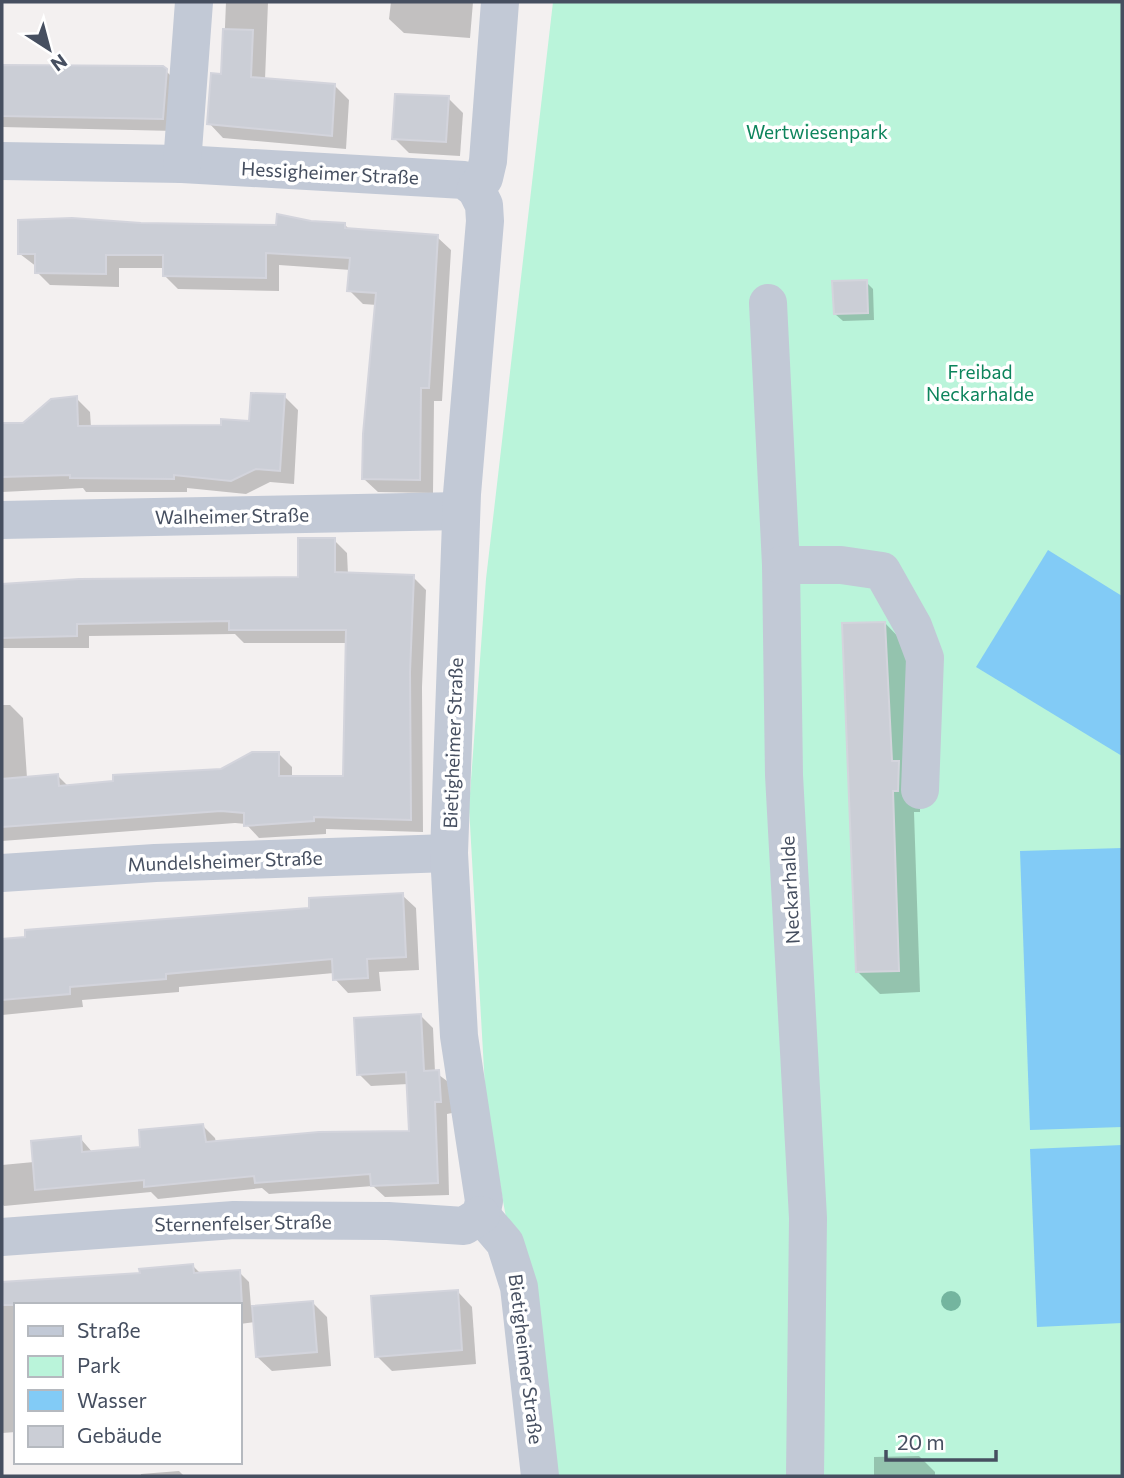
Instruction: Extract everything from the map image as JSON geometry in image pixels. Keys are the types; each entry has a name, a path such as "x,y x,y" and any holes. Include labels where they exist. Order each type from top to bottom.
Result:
{"street":[{"path":"182,164 194,2"},
{"path":"476,189 484,178 488,161 500,2"},
{"name":"Hessigheimer Straße","path":"2,161 182,164 464,180 476,189"},
{"name":"Bietigheimer Straße","path":"476,189 484,205 485,221 461,512 449,853 459,1036 484,1201 481,1214 505,1242 519,1287 540,1476"},
{"name":"Neckarhalde","path":"768,303 781,565 784,775 808,1218 804,1476"},
{"name":"Walheimer Straße","path":"2,520 461,512"},
{"path":"781,565 841,565 882,571 913,626 925,657 920,790"},
{"name":"Mundelsheimer Straße","path":"2,873 155,863 449,853"},
{"name":"Sternenfelser Straße","path":"2,1237 234,1220 388,1221 464,1226 481,1214"}],"green space":[{"path":"553,2 1122,2 1122,1476 557,1476 551,1422 505,1212 486,1105 469,807 486,579"}],"water":[{"path":"1048,550 1122,596 1122,756 976,667"},
{"path":"1122,848 1122,1127 1030,1130 1020,851"},
{"path":"1122,1145 1122,1323 1037,1327 1030,1149"}],"building":[{"path":"223,29 253,30 251,77 335,84 332,136 207,124 211,73 221,74"},
{"path":"2,65 163,66 167,69 163,119 2,116"},
{"path":"395,94 449,96 446,142 392,139"},
{"path":"277,214 311,221 345,223 345,228 438,235 429,388 421,388 420,480 362,479 363,434 376,293 347,291 350,258 266,253 266,278 163,276 163,255 106,255 106,274 35,273 35,254 18,254 18,220 72,218 141,223 276,225"},
{"path":"867,280 868,313 834,314 832,281"},
{"path":"251,393 285,394 280,471 256,469 231,481 174,475 174,479 70,478 70,475 2,477 2,423 23,423 51,399 77,396 78,426 221,425 221,419 249,421"},
{"path":"298,538 335,538 335,572 414,575 410,672 411,820 314,817 314,821 244,826 244,813 221,811 2,827 2,779 58,774 59,786 113,781 113,775 221,769 252,752 279,752 279,776 343,776 346,630 229,630 229,621 77,624 77,636 2,638 2,584 79,579 298,577"},
{"path":"885,622 892,761 899,761 898,791 893,791 899,971 856,972 842,623"},
{"path":"403,893 406,957 367,959 368,978 333,980 332,959 166,974 166,979 70,987 70,994 2,1000 2,939 25,937 25,930 309,908 309,898"},
{"path":"421,1014 424,1071 439,1070 441,1102 435,1102 438,1183 371,1186 370,1174 255,1183 254,1176 144,1187 144,1180 35,1190 31,1141 81,1136 82,1152 140,1147 139,1130 203,1124 206,1142 319,1132 409,1131 406,1072 357,1075 354,1018"},
{"path":"193,1264 194,1273 240,1270 242,1303 3,1305 2,1282 140,1273 139,1269"},
{"path":"458,1290 462,1350 375,1357 371,1296"},
{"path":"313,1301 317,1352 256,1357 252,1306"}],"park label":[{"name":"Wertwiesenpark","path":"817,132"},
{"name":"Freibad Neckarhalde","path":"980,383"}]}
